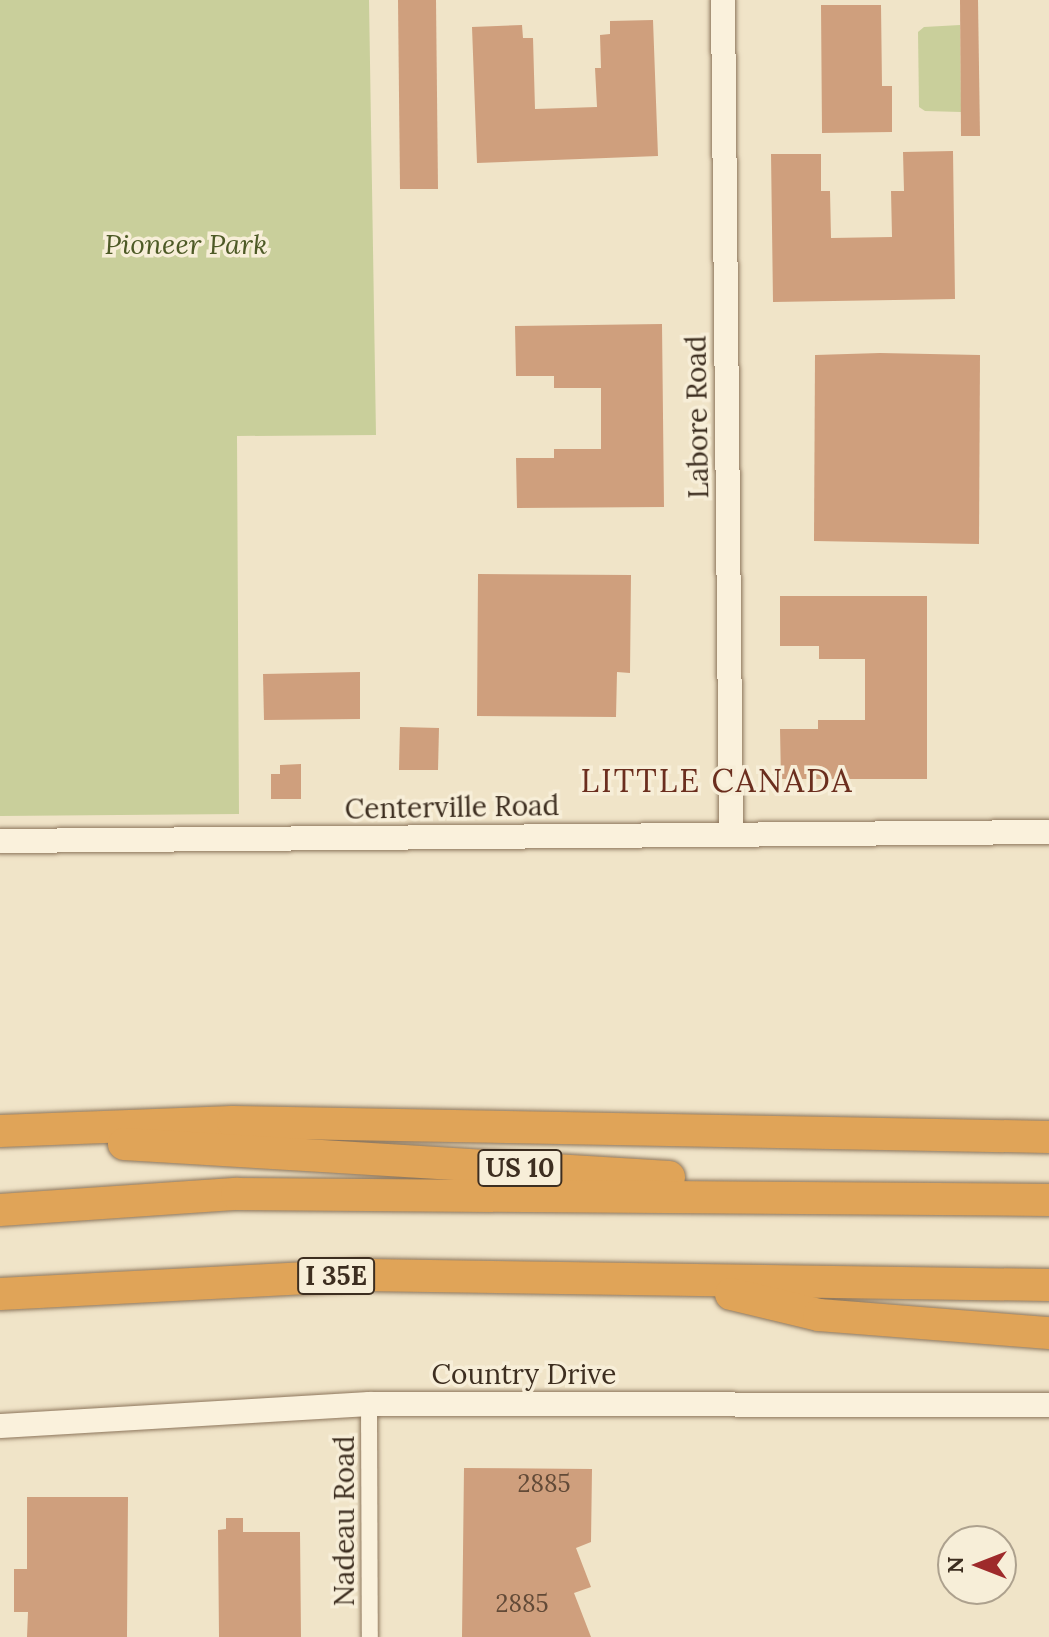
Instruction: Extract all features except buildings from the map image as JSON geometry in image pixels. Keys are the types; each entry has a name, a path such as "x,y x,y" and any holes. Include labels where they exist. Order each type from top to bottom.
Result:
{"highway":[{"path":"0,1134 248,1122 1049,1137"},
{"name":"US 10","path":"0,1134 1044,1200"},
{"path":"0,1210 237,1194 1044,1200"},
{"name":"I 35E","path":"0,1294 365,1275 1049,1285"},
{"path":"673,1280 819,1315 1049,1333"}],"street":[{"name":"Labore Road","path":"723,0 731,834"},
{"name":"Centerville Road","path":"0,841 1049,832"},
{"name":"Country Drive","path":"0,1426 369,1404 1049,1405"},
{"name":"Nadeau Road","path":"369,1404 370,1637"}],"green space":[{"name":"Pioneer Park","path":"0,0 369,0 376,435 237,436 239,814 0,816"},
{"path":"960,25 961,112 925,111 919,107 918,32 924,27"}],"district":[{"name":"LITTLE CANADA","path":"717,781"}]}
